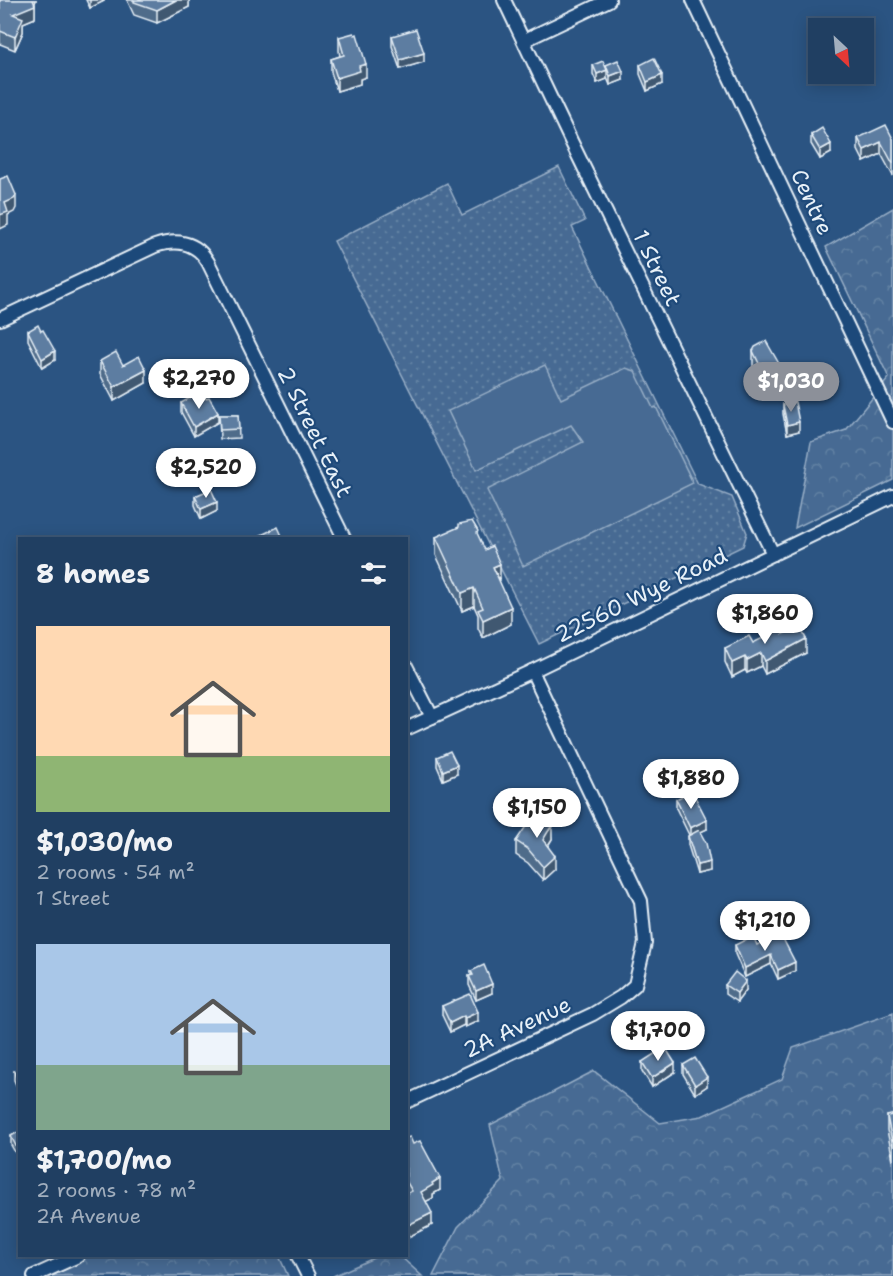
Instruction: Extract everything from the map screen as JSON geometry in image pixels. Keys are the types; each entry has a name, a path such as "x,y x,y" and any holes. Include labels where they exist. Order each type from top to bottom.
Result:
{"street":[{"name":"1 Street","path":"504,0 773,554"},
{"path":"525,40 609,0"},
{"name":"Centre","path":"693,0 893,422"},
{"name":"2 Street East","path":"0,319 155,246 174,241 187,243 197,248 208,262 344,537"},
{"name":"22560 Wye Road","path":"408,728 532,671 893,496"},
{"path":"408,670 432,717"},
{"name":"2A Avenue","path":"408,1101 565,1028 621,997 635,985 645,943 641,901 532,671"},
{"path":"34,1276 76,1257"},
{"path":"298,1257 308,1276"}],"green space":[{"path":"559,167 585,221 572,227 698,484 732,497 747,533 743,546 539,644 334,241 447,183 462,215"},
{"path":"893,208 893,480 795,528 811,442 846,430 889,378 826,247"},
{"path":"545,365 561,399 626,368 635,371 653,408 656,407 693,483 523,566 487,490 583,442 571,425 476,470 448,411"},
{"path":"893,1013 893,1276 433,1276 458,1227 503,1181 490,1125 594,1071 660,1123 702,1116 782,1079 793,1048"},
{"path":"85,1257 279,1257 288,1276 52,1276"},
{"path":"401,1257 422,1276 333,1276 374,1258"}],"building":[{"path":"0,0 33,0 35,5 13,14 23,18 15,37 0,31"},
{"path":"134,0 176,0 157,10 134,2"},
{"path":"416,29 424,53 400,60 392,36"},
{"path":"357,34 366,64 359,66 360,71 337,78 331,59 344,55 339,37"},
{"path":"654,58 662,75 647,82 640,65"},
{"path":"618,60 623,71 610,76 606,65"},
{"path":"603,61 607,70 597,74 593,65"},
{"path":"886,125 893,139 893,164 881,142 864,150 858,138"},
{"path":"822,128 831,144 820,150 811,135"},
{"path":"8,176 16,195 14,199 5,203 8,212 0,215 0,179"},
{"path":"38,325 55,351 42,359 28,331"},
{"path":"766,341 785,374 799,367 806,381 790,389 784,377 769,384 753,351 755,347"},
{"path":"116,352 123,365 139,356 146,370 114,387 100,361"},
{"path":"197,394 200,400 209,397 218,413 194,427 181,403"},
{"path":"795,402 799,422 787,425 783,405"},
{"path":"219,415 238,415 239,429 220,430"},
{"path":"211,489 217,502 201,509 195,496"},
{"path":"472,521 485,550 492,546 500,564 493,567 511,607 483,620 478,610 483,608 474,588 462,593 436,537 459,527 459,524"},
{"path":"278,527 283,537 257,537"},
{"path":"800,626 806,639 765,661 761,653 747,660 745,657 732,663 725,648 749,636 753,643 781,629 783,634"},
{"path":"450,751 457,765 443,771 437,757"},
{"path":"692,791 707,820 690,828 676,799"},
{"path":"535,813 549,819 547,822 552,825 543,840 555,856 543,867 528,849 516,841"},
{"path":"699,830 706,843 710,862 697,865 688,836"},
{"path":"780,933 795,962 778,970 771,955 745,968 735,945 753,936 757,945"},
{"path":"484,965 492,984 476,991 469,976 473,975 471,971"},
{"path":"735,972 746,981 737,993 725,985"},
{"path":"470,994 478,1012 450,1023 442,1006"},
{"path":"665,1047 675,1063 652,1078 642,1062"},
{"path":"695,1058 707,1077 695,1085 683,1065"},
{"path":"893,1115 893,1147 887,1116"},
{"path":"18,1132 18,1150 11,1136"},
{"path":"410,1137 413,1144 420,1141 440,1178 421,1192 432,1213 408,1225 408,1193 412,1191 408,1184 408,1138"}]}
